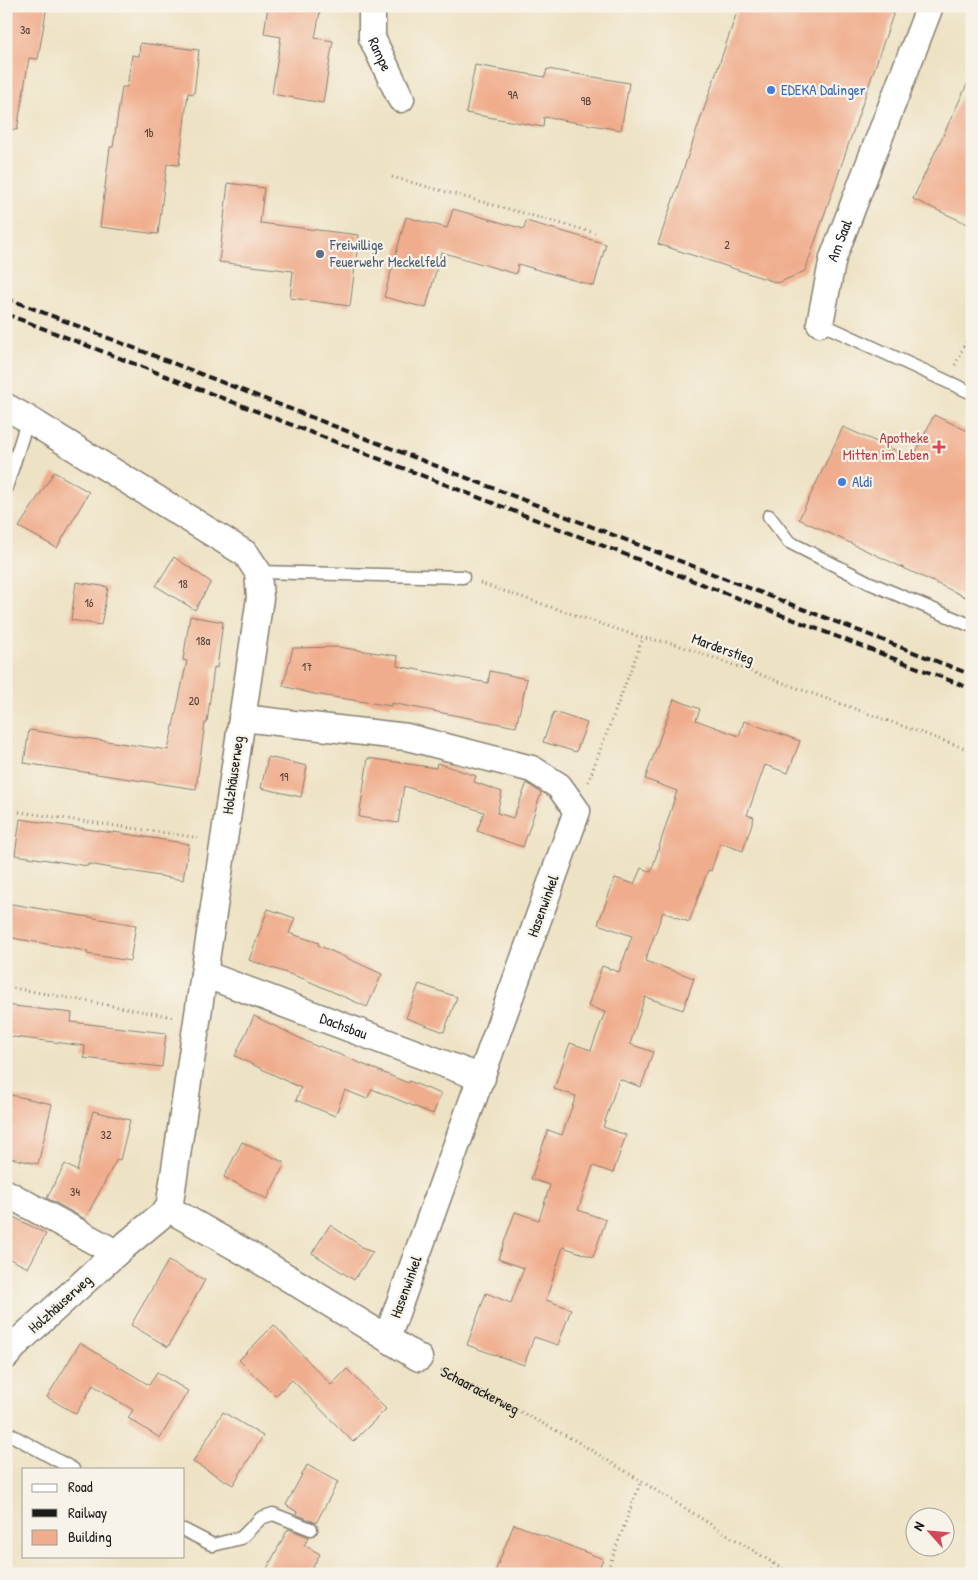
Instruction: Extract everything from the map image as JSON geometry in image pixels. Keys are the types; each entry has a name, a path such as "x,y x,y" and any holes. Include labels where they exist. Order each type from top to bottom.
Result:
{"street":[{"name":"Rampe","path":"372,6 372,38 401,99"},
{"name":"Am Saal","path":"820,323 833,258 930,6"},
{"path":"17,413 246,554 258,572"},
{"name":"Holzhäuserweg","path":"6,1356 20,1340 116,1252 169,1209 260,598 258,572"},
{"path":"242,718 407,737 532,769 559,786 577,811"},
{"name":"Hasenwinkel","path":"387,1338 577,811"},
{"name":"Dachsbau","path":"204,974 482,1078"},
{"path":"6,1193 116,1252"},
{"path":"169,1209 419,1358"}],"lane":[{"name":"Am Saal","path":"820,323 972,393"},
{"path":"6,488 17,413"},
{"path":"769,516 789,542 870,583 972,626"},
{"path":"258,572 463,577"},
{"path":"6,1432 71,1468"},
{"path":"185,1531 212,1545 241,1538 260,1518 273,1514 311,1529"}],"path":[{"path":"392,177 595,233"},
{"path":"948,382 972,329"},
{"name":"Marderstieg","path":"463,577 643,638 672,643 972,751"},
{"path":"577,811 643,638"},
{"path":"19,812 224,841"},
{"path":"6,983 8,987 197,1021"},
{"name":"Schaarackerweg","path":"419,1358 578,1442 790,1574"},
{"path":"606,1574 641,1481"},
{"path":"769,1574 774,1563"}],"building":[{"path":"6,6 47,6 38,59 29,58 17,130 6,129"},
{"path":"268,6 321,6 315,38 333,41 323,103 272,94 281,37 264,34"},
{"path":"739,6 896,6 805,271 778,283 658,244"},
{"path":"140,43 199,50 194,94 188,93 179,165 167,164 158,234 100,227 110,147 113,147 122,87 127,87 132,55 139,56"},
{"path":"475,65 545,77 547,69 629,83 621,130 544,117 543,127 466,113"},
{"path":"972,74 972,226 913,199"},
{"path":"228,183 264,188 260,223 359,235 350,306 290,298 293,271 219,262"},
{"path":"453,209 524,229 526,221 606,244 594,286 518,264 516,274 441,252 426,308 384,297 406,217 447,228"},
{"path":"934,415 972,433 972,600 799,519 843,427 913,458"},
{"path":"54,472 89,492 57,548 19,527"},
{"path":"174,557 211,582 195,610 156,586"},
{"path":"76,582 108,587 101,625 71,620"},
{"path":"190,616 223,622 217,668 214,667 196,789 24,763 29,730 168,750 187,661 183,660"},
{"path":"338,647 398,656 397,666 488,683 490,671 527,679 516,727 391,703 391,706 314,694 283,686 293,648"},
{"path":"674,699 700,709 696,720 739,736 744,721 800,741 788,773 765,765 747,815 754,817 743,851 720,843 711,871 708,870 689,922 663,912 645,961 694,978 683,1010 645,997 630,1044 653,1052 641,1087 619,1079 603,1127 626,1135 613,1173 593,1166 578,1210 606,1220 593,1257 563,1247 546,1300 571,1309 558,1345 534,1337 524,1365 467,1345 486,1293 511,1303 524,1268 498,1259 515,1212 539,1220 550,1185 531,1179 548,1130 562,1135 576,1096 554,1089 570,1043 591,1050 605,1012 588,1006 602,966 619,972 632,936 598,924 615,878 634,884 641,868 651,872 677,791 645,779"},
{"path":"554,712 587,723 576,752 543,742"},
{"path":"268,757 307,766 301,797 261,788"},
{"path":"368,758 436,768 437,763 476,776 474,782 502,792 497,813 513,818 527,783 541,793 523,847 477,831 484,812 404,786 398,823 359,817"},
{"path":"20,819 189,844 183,880 88,864 88,866 15,855"},
{"path":"6,903 136,925 130,961 87,954 87,951 6,937"},
{"path":"268,909 295,918 289,933 319,943 318,945 382,974 367,1007 304,979 249,960"},
{"path":"419,984 457,997 444,1032 406,1018"},
{"path":"6,1005 72,1013 71,1022 166,1033 162,1067 84,1058 85,1046 6,1036"},
{"path":"254,1016 318,1047 408,1083 409,1081 441,1094 433,1114 372,1089 367,1099 345,1090 335,1116 296,1100 301,1088 235,1056"},
{"path":"6,1094 52,1104 38,1164 6,1157"},
{"path":"93,1111 130,1120 120,1160 117,1159 85,1219 47,1198 65,1164 77,1171"},
{"path":"242,1142 285,1163 267,1199 224,1177"},
{"path":"6,1213 46,1234 28,1268 6,1257"},
{"path":"330,1225 361,1246 361,1248 373,1252 354,1280 312,1253"},
{"path":"168,1261 205,1280 168,1347 131,1325"},
{"path":"274,1325 331,1385 347,1369 386,1409 353,1442 292,1380 275,1396 239,1360"},
{"path":"80,1343 149,1385 157,1372 188,1391 160,1438 128,1418 133,1410 93,1385 76,1414 47,1397"},
{"path":"223,1412 263,1436 233,1485 193,1462"},
{"path":"307,1465 338,1482 316,1523 296,1514 297,1512 286,1505"},
{"path":"514,1524 603,1559 597,1574 494,1574"},
{"path":"288,1529 309,1537 304,1545 320,1554 309,1574 264,1574"}],"railway":[{"path":"6,298 972,675"},
{"path":"6,314 972,689"}],"place":[{"name":"EDEKA Dalinger","path":"771,90"},
{"name":"Freiwillige Feuerwehr Meckelfeld","path":"320,254"},
{"name":"Apotheke Mitten im Leben","path":"939,447"},
{"name":"Aldi","path":"842,482"}]}
